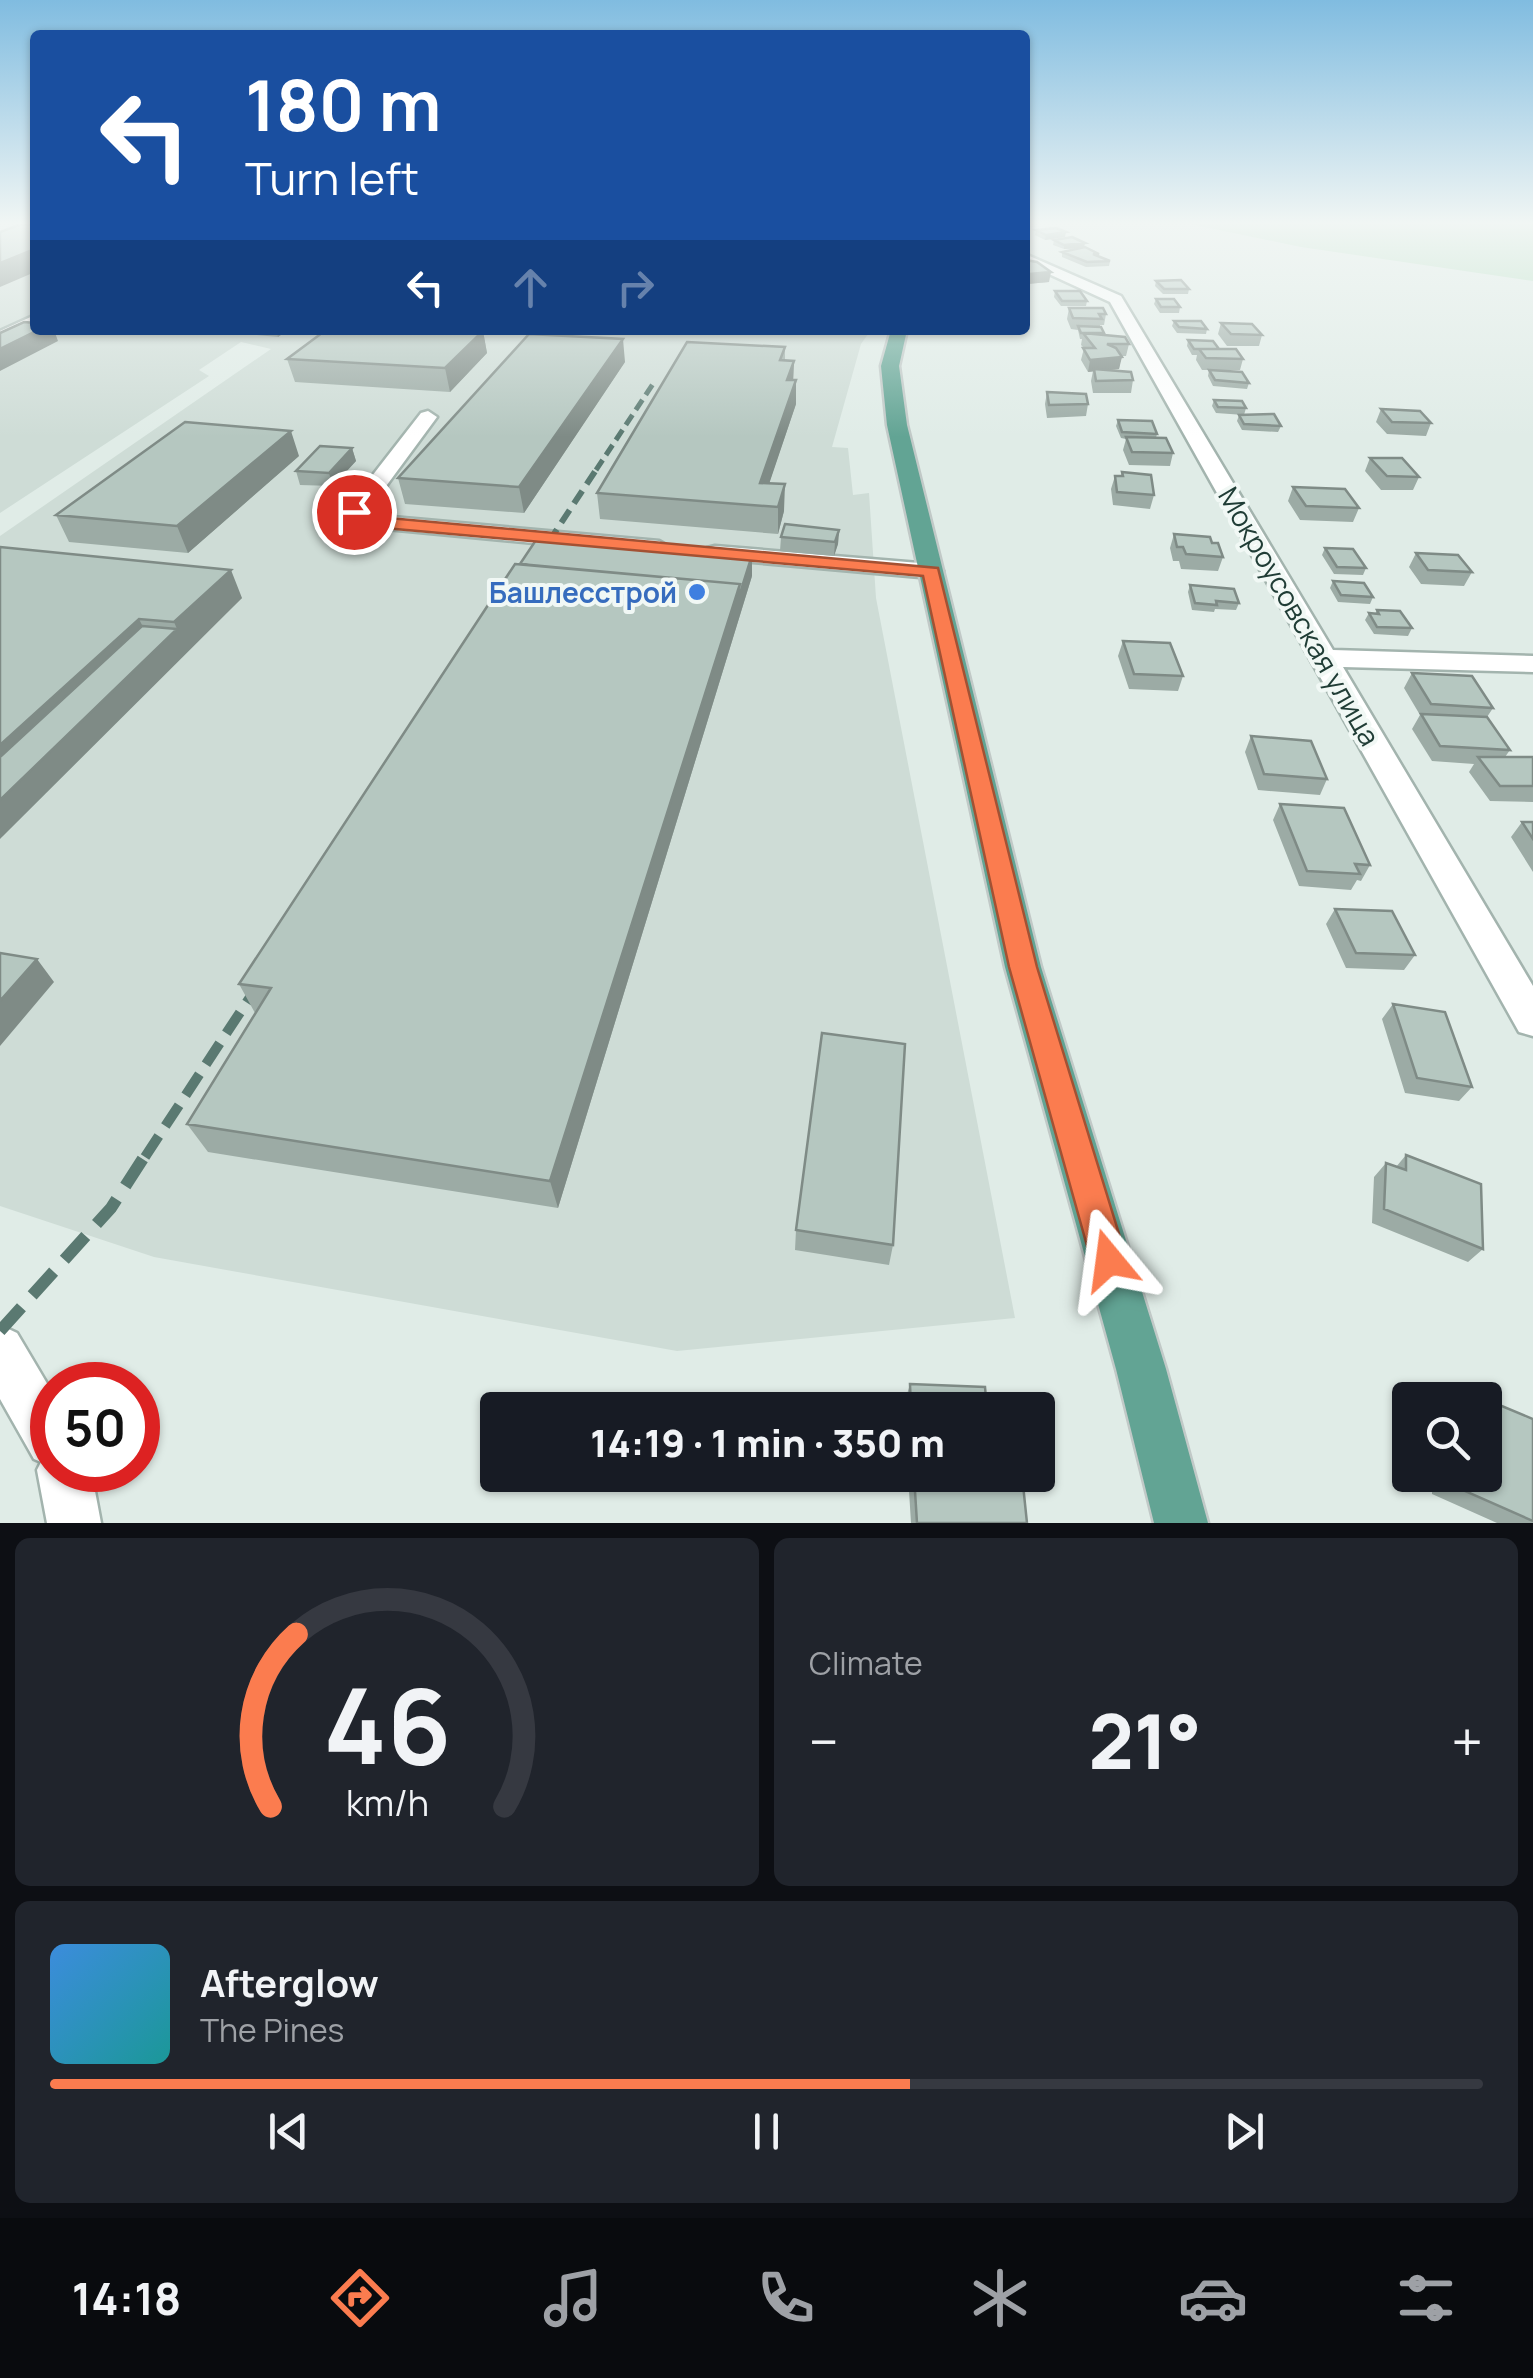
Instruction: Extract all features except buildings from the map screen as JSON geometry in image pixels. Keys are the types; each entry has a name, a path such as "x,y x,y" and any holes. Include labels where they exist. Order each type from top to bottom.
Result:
{"main road":[{"path":"899,335 890,366 897,425 973,760 1023,967 1141,1369 1181,1523"}],"street":[{"name":"Мокроусовская улица","path":"1107,295 1116,299 1533,1020"},
{"path":"18,310 30,307"},
{"path":"0,336 30,322"},
{"path":"428,417 354,512 362,520 931,572"},
{"path":"1325,658 1533,664"},
{"path":"0,1350 30,1402"},
{"path":"68,1492 74,1523"}],"shaded area":[{"path":"0,295 30,295 30,335 867,335 861,344 832,447 848,448 853,495 869,493 876,598 1015,1318 677,1351 154,1257 0,1206 0,536 271,349 241,342 199,370 209,376 0,513"}],"railway":[{"path":"596,470 655,381"},
{"path":"536,561 598,467"},
{"path":"145,1157 262,979"},
{"path":"0,1331 111,1208 146,1154"}],"place":[{"name":"Башлесстрой","path":"697,592"}],"route":[{"path":"354,512 362,520 931,572 1023,967 1109,1260"}]}
